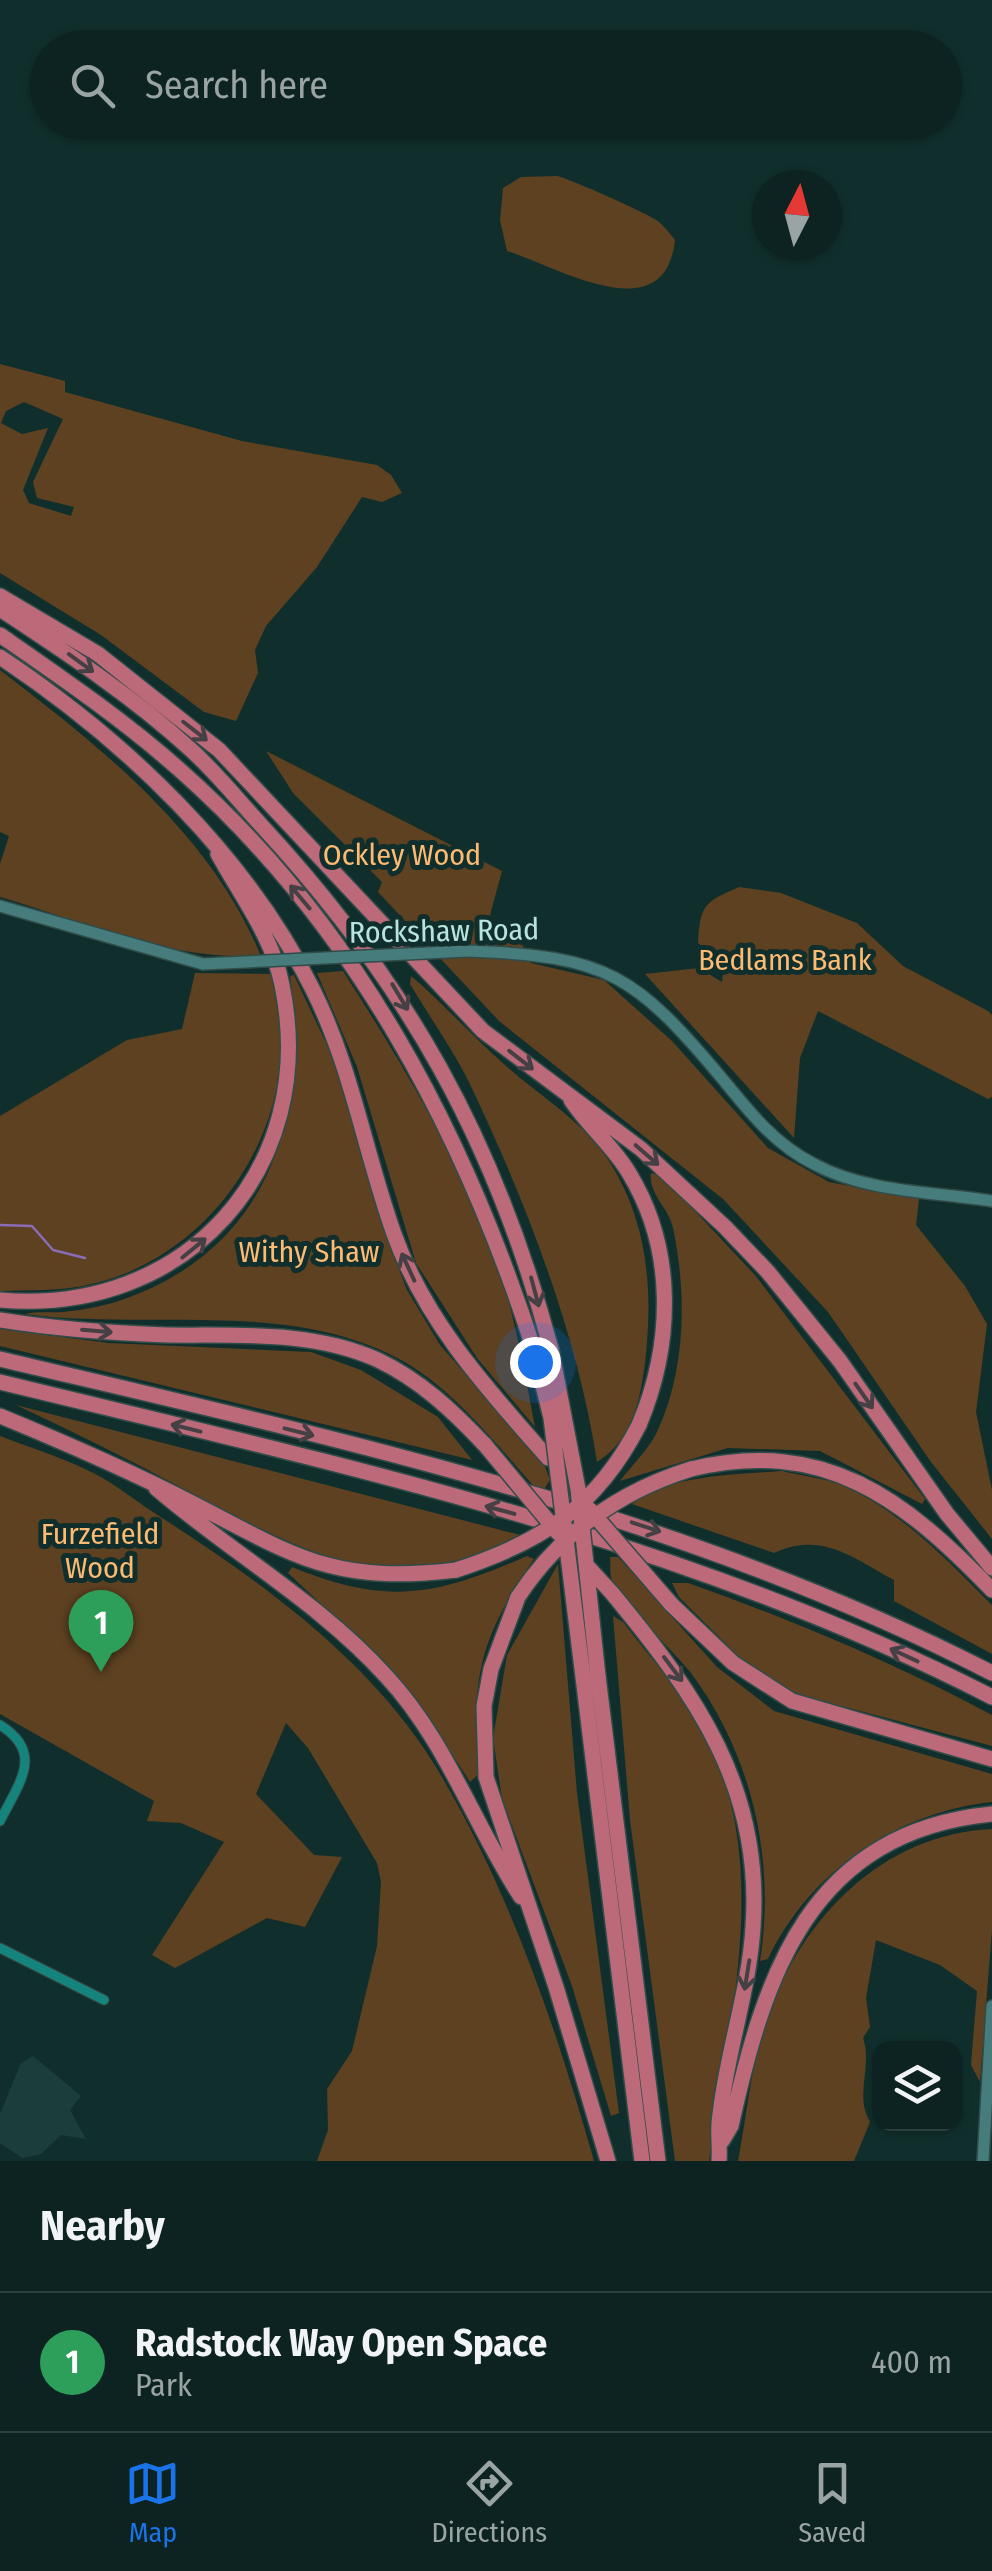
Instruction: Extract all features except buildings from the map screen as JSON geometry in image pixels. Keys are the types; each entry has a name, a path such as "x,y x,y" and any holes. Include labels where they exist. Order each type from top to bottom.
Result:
{"highway":[{"path":"0,596 98,654 219,750 484,1031 642,1149 768,1272 840,1361 946,1514 992,1568"},
{"path":"0,609 84,664 190,749 308,875 361,940 444,1069 480,1145 531,1275 658,2161"},
{"path":"0,635 94,700 182,772 259,848 331,935 392,1023 437,1105 542,1351"},
{"path":"0,657 101,734 236,864 313,989 347,1072 394,1234 418,1289 488,1390 671,1604 733,1663 792,1701 992,1759"},
{"path":"0,1300 74,1298 146,1278 209,1236 238,1204 260,1168 284,1092 289,1056 286,1010 268,943 214,846"},
{"path":"0,1416 156,1488 267,1546 308,1561 382,1576 456,1570 504,1554 552,1528 592,1496 622,1458 639,1426 656,1378 665,1330 664,1273 657,1241 630,1175 569,1097"},
{"path":"0,1320 110,1332 277,1337 325,1343 404,1374 432,1394 484,1445 612,1593 678,1675 706,1717 730,1769 745,1820 754,1889 753,1931 719,2124 719,2153"},
{"path":"0,1358 372,1450 623,1520 828,1596 992,1673"},
{"path":"0,1382 396,1482 640,1552 818,1617 992,1697"},
{"path":"608,2161 556,1987 526,1905 520,1875 494,1808 483,1744 490,1669 518,1597 549,1554 595,1513 656,1480 691,1469 781,1462 843,1476 900,1505 992,1590"},
{"path":"156,1488 274,1575 388,1678 435,1742 526,1905"},
{"path":"591,1677 606,1894 642,2161"},
{"path":"719,2153 731,2126 752,2031 770,1981 812,1910 851,1871 893,1843 940,1824 992,1814"}],"street":[{"name":"Rockshaw Road","path":"0,906 204,964 467,950 559,956 621,980 668,1018 783,1145 842,1178 992,1201"},
{"path":"0,1725 20,1738 26,1752 24,1775 0,1821"},
{"path":"0,1948 104,2000"},
{"path":"983,2161 992,2006"}],"shaded area":[{"path":"33,2056 81,2096 70,2110 86,2139 61,2135 41,2154 22,2158 0,2143 0,2114 21,2063"}],"green space":[{"path":"557,176 659,222 675,240 667,268 652,283 631,288 607,286 507,251 500,220 503,188 521,177"},
{"path":"0,364 65,381 65,392 242,441 377,465 391,475 402,493 382,502 362,497 317,567 266,626 255,650 258,673 236,721 204,712 101,635 0,573","holes":["24,402 63,419 33,482 37,498 74,507 71,516 29,503 23,490 48,428 22,434 1,423 6,411"]},
{"path":"0,670 114,763 183,832 239,912 261,956 227,956 161,946 0,897 0,864 9,836 0,832"},
{"name":"Ockley Wood","path":"266,751 502,871 490,915 522,944 531,963 604,980 672,1041 768,1148 829,1182 919,1199 916,1225 965,1286 987,1324 976,1412 992,1490 992,1539 931,1462 828,1312 723,1199 499,1021 378,892 382,882 293,793"},
{"name":"Bedlams Bank","path":"739,887 781,893 857,923 903,966 988,1011 992,1015 992,1097 988,1099 818,1011 800,1058 794,1138 645,974 699,968 722,982 724,965 698,943 700,920 706,906"},
{"path":"343,971 438,1130 477,1213 508,1299 535,1427 477,1358 416,1263 357,1067 317,973"},
{"path":"195,973 271,974 281,1058 274,1099 261,1138 242,1174 188,1236 117,1277 77,1287 0,1291 0,1116 127,1040 182,1029"},
{"name":"Withy Shaw","path":"294,975 335,1062 386,1236 407,1290 440,1345 544,1464 550,1480 541,1494 441,1388 403,1361 359,1342 313,1329 266,1323 25,1314 80,1310 130,1297 178,1274 217,1244 248,1208 270,1168 285,1124 293,1076 290,976"},
{"path":"411,976 505,1065 589,1136 624,1187 645,1260 647,1337 643,1377 632,1419 619,1443 597,1462 578,1369 533,1229 469,1082 410,984"},
{"path":"651,1173 662,1176 755,1275 925,1499 922,1504 820,1451 728,1448 620,1481 645,1451 667,1408 681,1332 678,1253 673,1228 653,1188"},
{"path":"0,1329 109,1343 311,1352 361,1370 438,1417 472,1460 0,1346"},
{"path":"16,1405 524,1536 477,1557 432,1568 389,1569 347,1562 264,1531"},
{"name":"Furzefield Wood","path":"0,1436 94,1473 121,1490 273,1595 346,1657 379,1691 436,1767 508,1909 546,2008 594,2161 317,2161 328,2130 327,2089 352,2051 377,1946 381,1882 377,1863 308,1748 286,1723 256,1794 314,1855 342,1857 305,1927 267,1918 175,1968 152,1955 224,1842 181,1823 147,1821 154,1801 0,1714"},
{"path":"782,1471 844,1486 886,1510 923,1539 992,1605 992,1654 894,1601 894,1580 836,1550 807,1545 774,1553 632,1504 645,1494 682,1482"},
{"path":"527,1556 534,1559 501,1613 483,1660 476,1711 479,1774 470,1782 430,1724 386,1671 288,1573 292,1567 356,1587 411,1591 465,1580"},
{"path":"610,1557 618,1557 717,1667 774,1711 992,1774 992,1802 923,1818 860,1851 807,1899 768,1959 760,1961 765,1885 754,1810 744,1774 730,1738 691,1673 617,1589 611,1578"},
{"path":"558,1564 577,1793 619,2113 611,2116 572,1986 502,1799 493,1738 507,1655"},
{"path":"672,1583 688,1583 766,1612 955,1696 992,1715 992,1746 796,1694 756,1674 679,1597"},
{"path":"613,1616 623,1622 700,1726 723,1777 736,1830 740,1940 709,2161 675,2161 630,1820"},
{"path":"992,1829 992,1929 980,2082 971,2065 977,1991 940,1965 876,1940 866,1998 870,2027 863,2038 863,2091 870,2122 854,2161 738,2161 753,2071 767,2018 801,1947 851,1888 882,1865 915,1847 952,1834"}],"waterway":[{"path":"0,1225 32,1226 53,1250 85,1258"}],"place":[{"name":"Radstock Way Open Space","path":"101,1672"}]}
